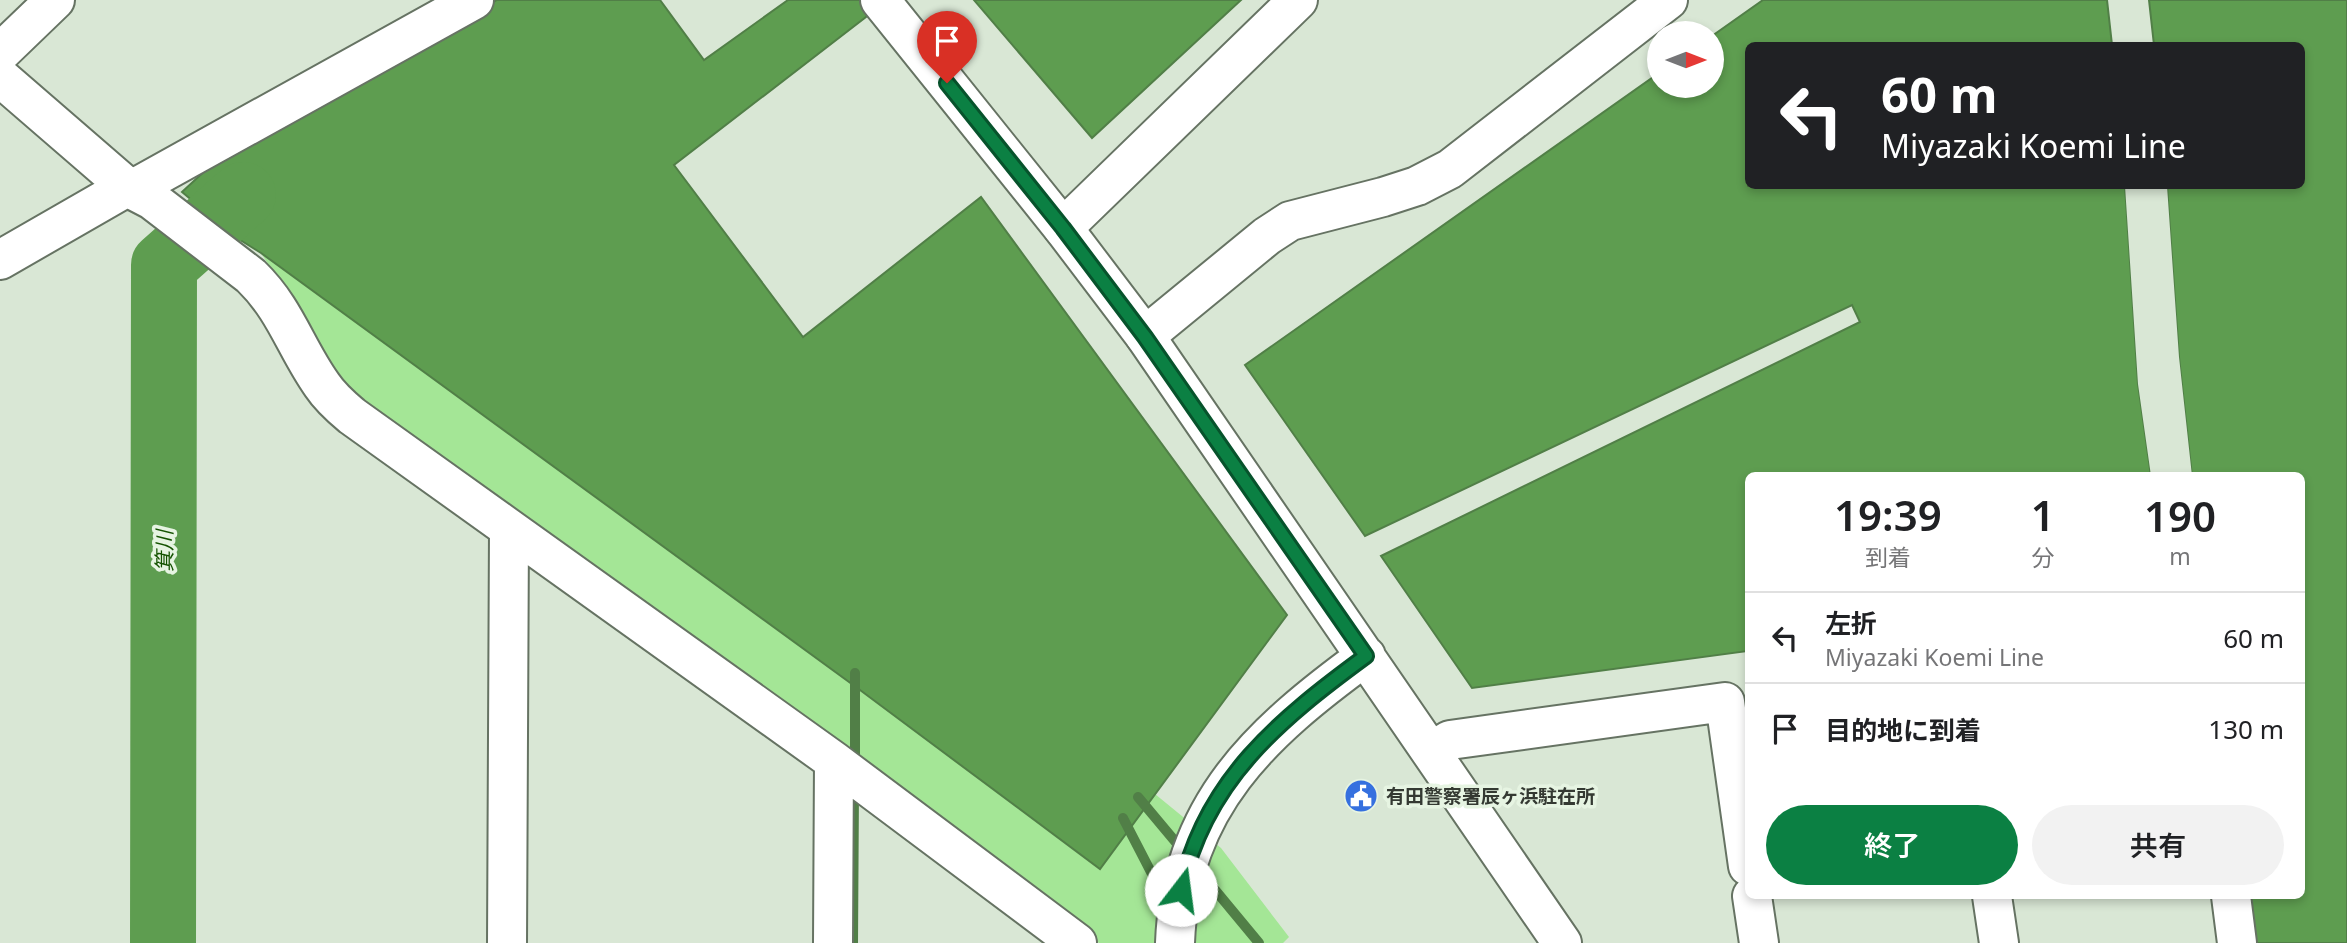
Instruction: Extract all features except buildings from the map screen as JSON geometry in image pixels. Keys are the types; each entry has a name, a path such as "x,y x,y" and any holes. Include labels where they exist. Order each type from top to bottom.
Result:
{"street":[{"path":"0,53 55,0"},
{"path":"0,260 137,192 474,0"},
{"path":"880,0 1063,228 1145,337 1562,943"},
{"path":"1063,228 1298,0"},
{"path":"1145,337 1267,236 1290,221 1417,186 1450,169 1668,0"},
{"path":"0,77 137,192 237,265 265,290 320,383 333,400 371,431 834,761 1077,943"},
{"path":"507,943 509,530"},
{"path":"1175,943 1177,908 1185,871 1202,824 1216,799 1232,776 1270,735 1322,689 1366,656"},
{"path":"1432,751 1450,740 1737,700 1745,821"},
{"path":"833,943 834,761"},
{"path":"1752,899 1759,943"},
{"path":"1992,899 1998,943"},
{"path":"2231,899 2237,943"}],"shaded area":[{"path":"497,0 660,0 704,60 788,0 888,0 674,165 803,337 981,197 1287,615 1100,869 860,690 237,238 182,192 209,167"},
{"path":"974,0 1241,0 1092,138"},
{"path":"1763,0 2107,0 2112,42 1745,42 1745,189 2125,189 2138,384 2150,472 1745,472 1745,651 1472,688 1381,556 1860,322 1852,305 1365,536 1245,365 1647,81 1647,98 1724,98 1724,28"},
{"path":"2149,0 2347,0 2347,943 2251,943 2245,899 2305,899 2305,472 2192,472 2179,357 2167,189 2305,189 2305,42 2154,42"},
{"path":"261,253 860,690 1099,869 1155,794 1221,848 1289,937 1283,943 1099,943 904,795 346,395"}],"pier":[{"path":"2125,189 2128,189 2142,383 2153,472 2150,472 2138,384"},
{"path":"2163,189 2167,189 2179,357 2192,472 2189,472 2176,357"}],"waterway":[{"name":"箕川","path":"163,943 164,265 243,195"},
{"path":"855,673 855,765"},
{"path":"853,943 854,788"},
{"path":"1138,797 1184,852"},
{"path":"1123,818 1167,903"},
{"path":"1196,867 1259,943"}],"place":[{"name":"有田警察署辰ヶ浜駐在所","path":"1361,796"}],"route":[{"path":"947,83 1063,228 1145,337 1366,656 1294,713 1232,776 1202,824 1181,890"}]}
